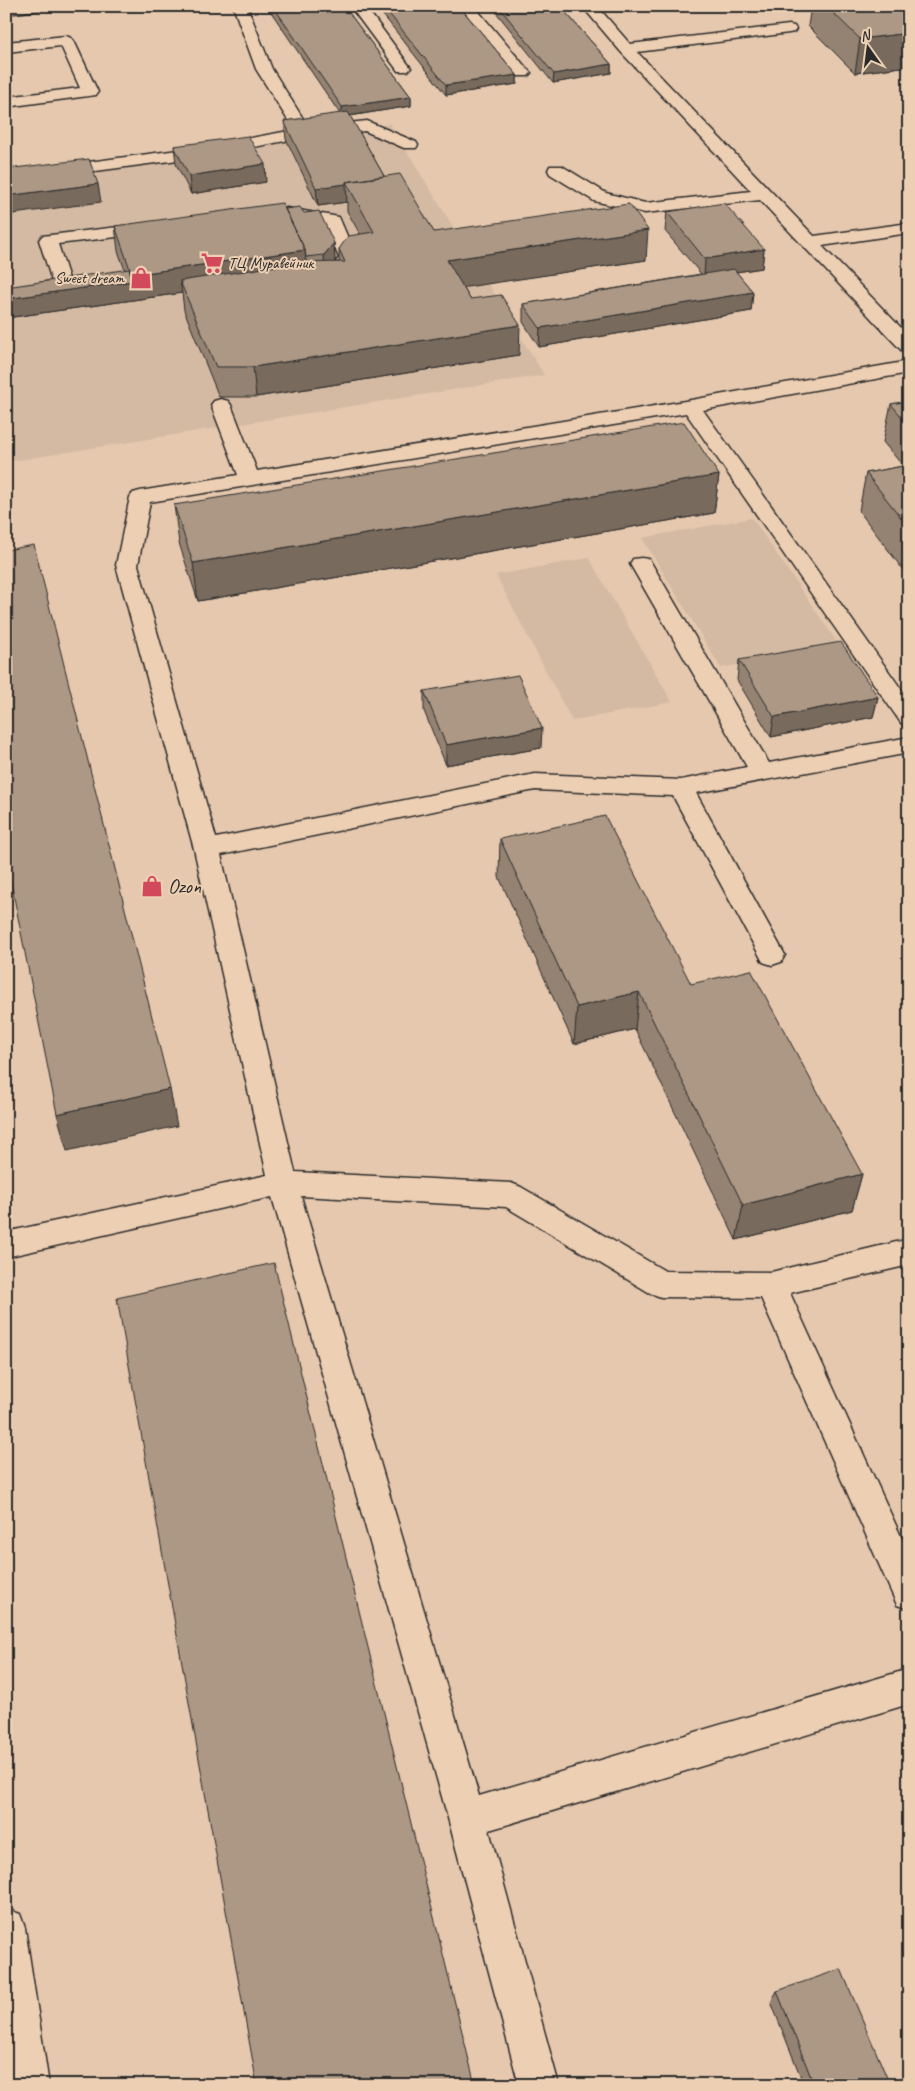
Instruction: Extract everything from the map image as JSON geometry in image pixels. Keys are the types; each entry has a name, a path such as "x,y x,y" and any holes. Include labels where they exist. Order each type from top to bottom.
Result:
{"street":[{"path":"6,10 39,6"},
{"path":"240,6 264,69 304,133"},
{"path":"357,6 403,68"},
{"path":"466,6 523,73"},
{"path":"589,6 626,49 905,339"},
{"path":"626,49 789,29"},
{"path":"6,47 66,40 90,92 6,102"},
{"path":"6,178 208,151 304,133 366,126 410,145"},
{"path":"556,170 600,197 645,208 765,194"},
{"path":"275,214 285,212 333,221 348,259 328,280 320,281"},
{"path":"6,295 62,285 48,240 166,226"},
{"path":"810,242 909,228"},
{"path":"539,2085 467,1818 283,1183 208,849 127,565 140,497 691,406 909,367"},
{"path":"221,405 250,479"},
{"path":"691,406 909,718"},
{"path":"641,564 762,772"},
{"path":"208,849 535,782 681,788 909,745"},
{"path":"681,788 772,955"},
{"path":"6,1245 283,1183 511,1195 661,1284 770,1285 909,1252"},
{"path":"770,1285 909,1593"},
{"path":"467,1818 909,1686"},
{"path":"6,1928 29,2085"}],"shaded area":[{"path":"390,124 544,375 6,462 6,181"},
{"path":"752,518 839,645 721,668 642,538"},
{"path":"589,558 672,702 572,721 496,575"}],"building":[{"path":"273,6 344,6 411,97 342,107"},
{"path":"383,6 459,6 517,75 446,85"},
{"path":"498,6 560,6 611,64 554,74"},
{"path":"826,6 900,6 909,14 909,33 860,39"},
{"path":"348,112 384,176 316,188 284,121"},
{"path":"248,136 265,164 189,176 174,146"},
{"path":"89,159 98,184 6,196 6,169"},
{"path":"400,174 434,232 629,204 648,230 447,260 470,299 501,295 520,325 253,367 216,367 180,281 296,263 345,262 339,249 348,236 374,232 346,182"},
{"path":"282,203 305,250 132,275 115,226"},
{"path":"724,203 764,249 705,259 667,212"},
{"path":"300,207 304,213 319,211 334,243 324,255 306,257 305,250 285,209"},
{"path":"129,269 133,281 6,299 6,287"},
{"path":"734,269 753,292 540,328 523,304"},
{"path":"909,401 909,426 891,404"},
{"path":"684,422 719,475 193,563 174,505"},
{"path":"909,465 909,528 866,473"},
{"path":"34,545 170,1089 57,1114 6,857 6,550"},
{"path":"841,642 878,697 774,717 739,660"},
{"path":"518,675 542,728 446,745 424,691"},
{"path":"605,816 691,984 751,970 862,1174 743,1205 639,992 577,1007 500,839"},
{"path":"274,1263 475,2085 257,2085 117,1298"},
{"path":"841,1969 890,2085 814,2085 777,1991"}],"place":[{"name":"ТЦ Муравейник","path":"212,263"},
{"name":"Sweet dream","path":"141,278"},
{"name":"Ozon","path":"152,886"}]}
